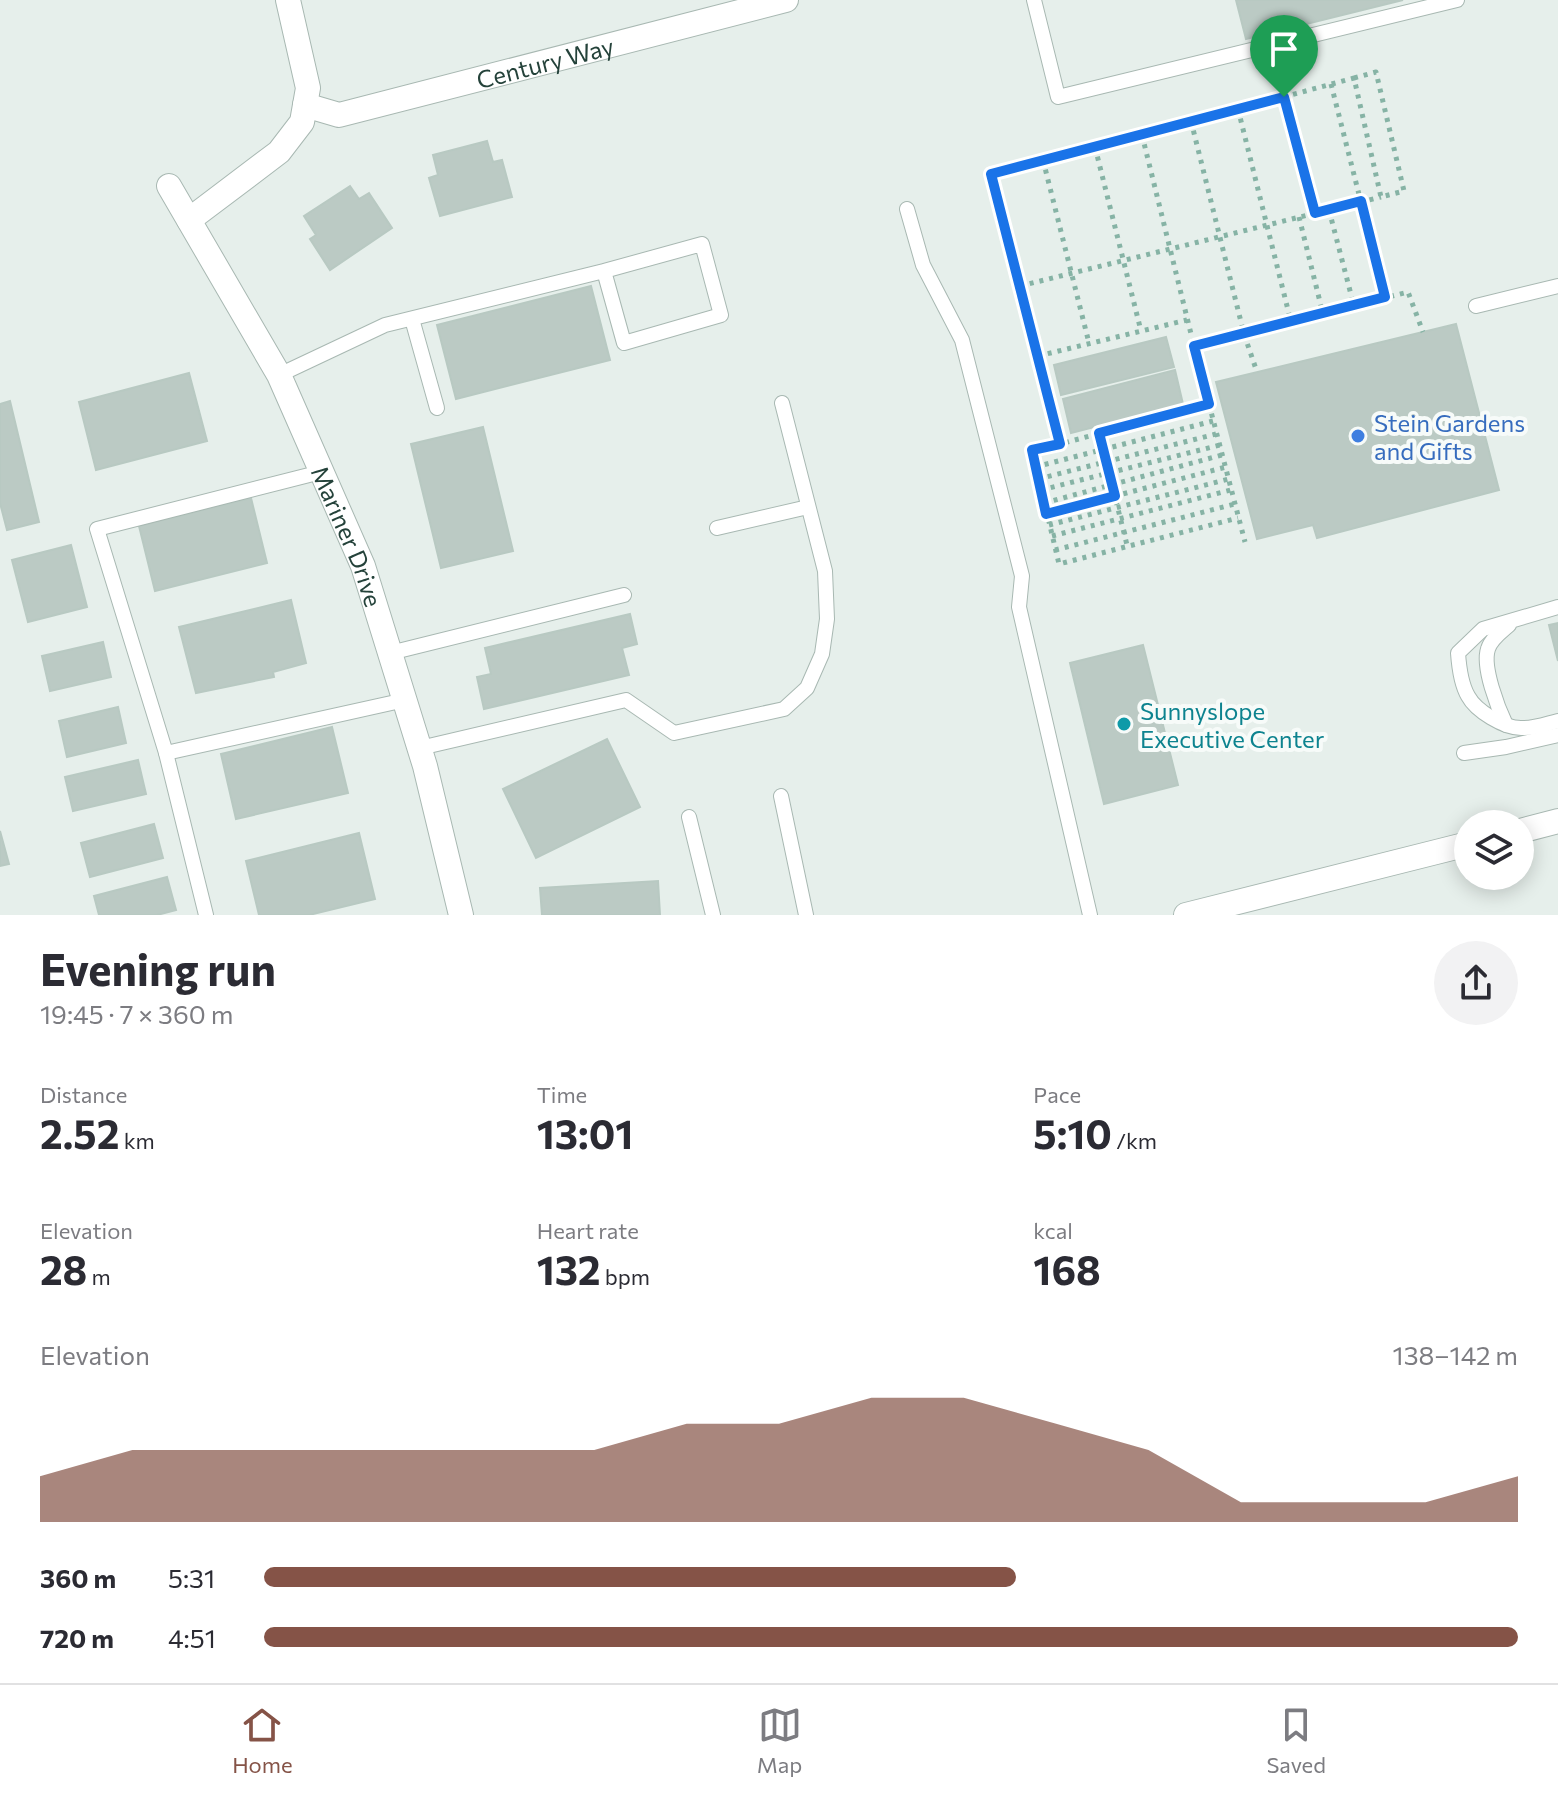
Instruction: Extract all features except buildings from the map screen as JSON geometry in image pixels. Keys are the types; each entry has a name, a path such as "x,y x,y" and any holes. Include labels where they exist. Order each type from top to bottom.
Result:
{"street":[{"path":"189,220 279,152 302,122 308,88 288,0"},
{"name":"Century Way","path":"305,105 339,115 786,0"},
{"name":"Mariner Drive","path":"169,186 279,375 363,566 420,748 461,915"},
{"path":"1534,827 1558,821"},
{"path":"1186,915 1278,904 1454,848"}],"lane":[{"path":"1034,0 1058,97 1457,0"},
{"path":"907,209 923,265 962,340 966,355 1022,576 1019,607 1090,915"},
{"path":"279,375 385,325 702,244 721,315 624,343 604,271"},
{"path":"1476,306 1558,286"},
{"path":"412,319 437,408"},
{"path":"420,748 626,700 674,733 784,709 807,688 822,654 827,619 825,571 782,403"},
{"path":"206,915 166,753 97,529 321,472"},
{"path":"717,528 808,507"},
{"path":"390,653 624,595"},
{"path":"1558,607 1483,629 1458,653 1459,670 1468,697 1480,709 1506,725 1520,728 1558,721"},
{"path":"1506,725 1498,707 1487,651 1494,639 1512,622"},
{"path":"166,753 405,700"},
{"path":"1464,753 1558,735"},
{"path":"781,796 806,915"},
{"path":"689,817 713,915"}],"path":[{"path":"1020,286 1404,191 1376,72 991,174 1060,444"},
{"path":"1354,78 1381,197"},
{"path":"1331,84 1385,297"},
{"path":"1284,97 1315,213"},
{"path":"1238,109 1291,322"},
{"path":"1191,121 1244,334 1257,372"},
{"path":"1142,135 1245,542"},
{"path":"1095,147 1141,331"},
{"path":"1043,160 1089,343"},
{"path":"1329,210 1354,306"},
{"path":"1299,217 1323,314"},
{"path":"1194,346 1408,292 1423,332"},
{"path":"1038,356 1187,320"},
{"path":"1209,404 1032,450 1055,550 1059,564 1238,518"},
{"path":"1035,467 1213,421"},
{"path":"1099,433 1127,545"},
{"path":"1038,479 1216,434"},
{"path":"1041,490 1220,445"},
{"path":"1044,503 1222,455"},
{"path":"1046,514 1226,467"},
{"path":"1049,525 1229,479"},
{"path":"1052,536 1231,490"},
{"path":"1055,550 1235,504"}],"place":[{"name":"Stein Gardens and Gifts","path":"1358,436"},
{"name":"Sunnyslope Executive Center","path":"1124,724"}],"route":[{"path":"1284,97 1315,213 1361,201 1385,297 1194,346 1209,404 1099,433 1115,496 1046,514 1032,450 1060,444 991,174 1284,97"}]}
